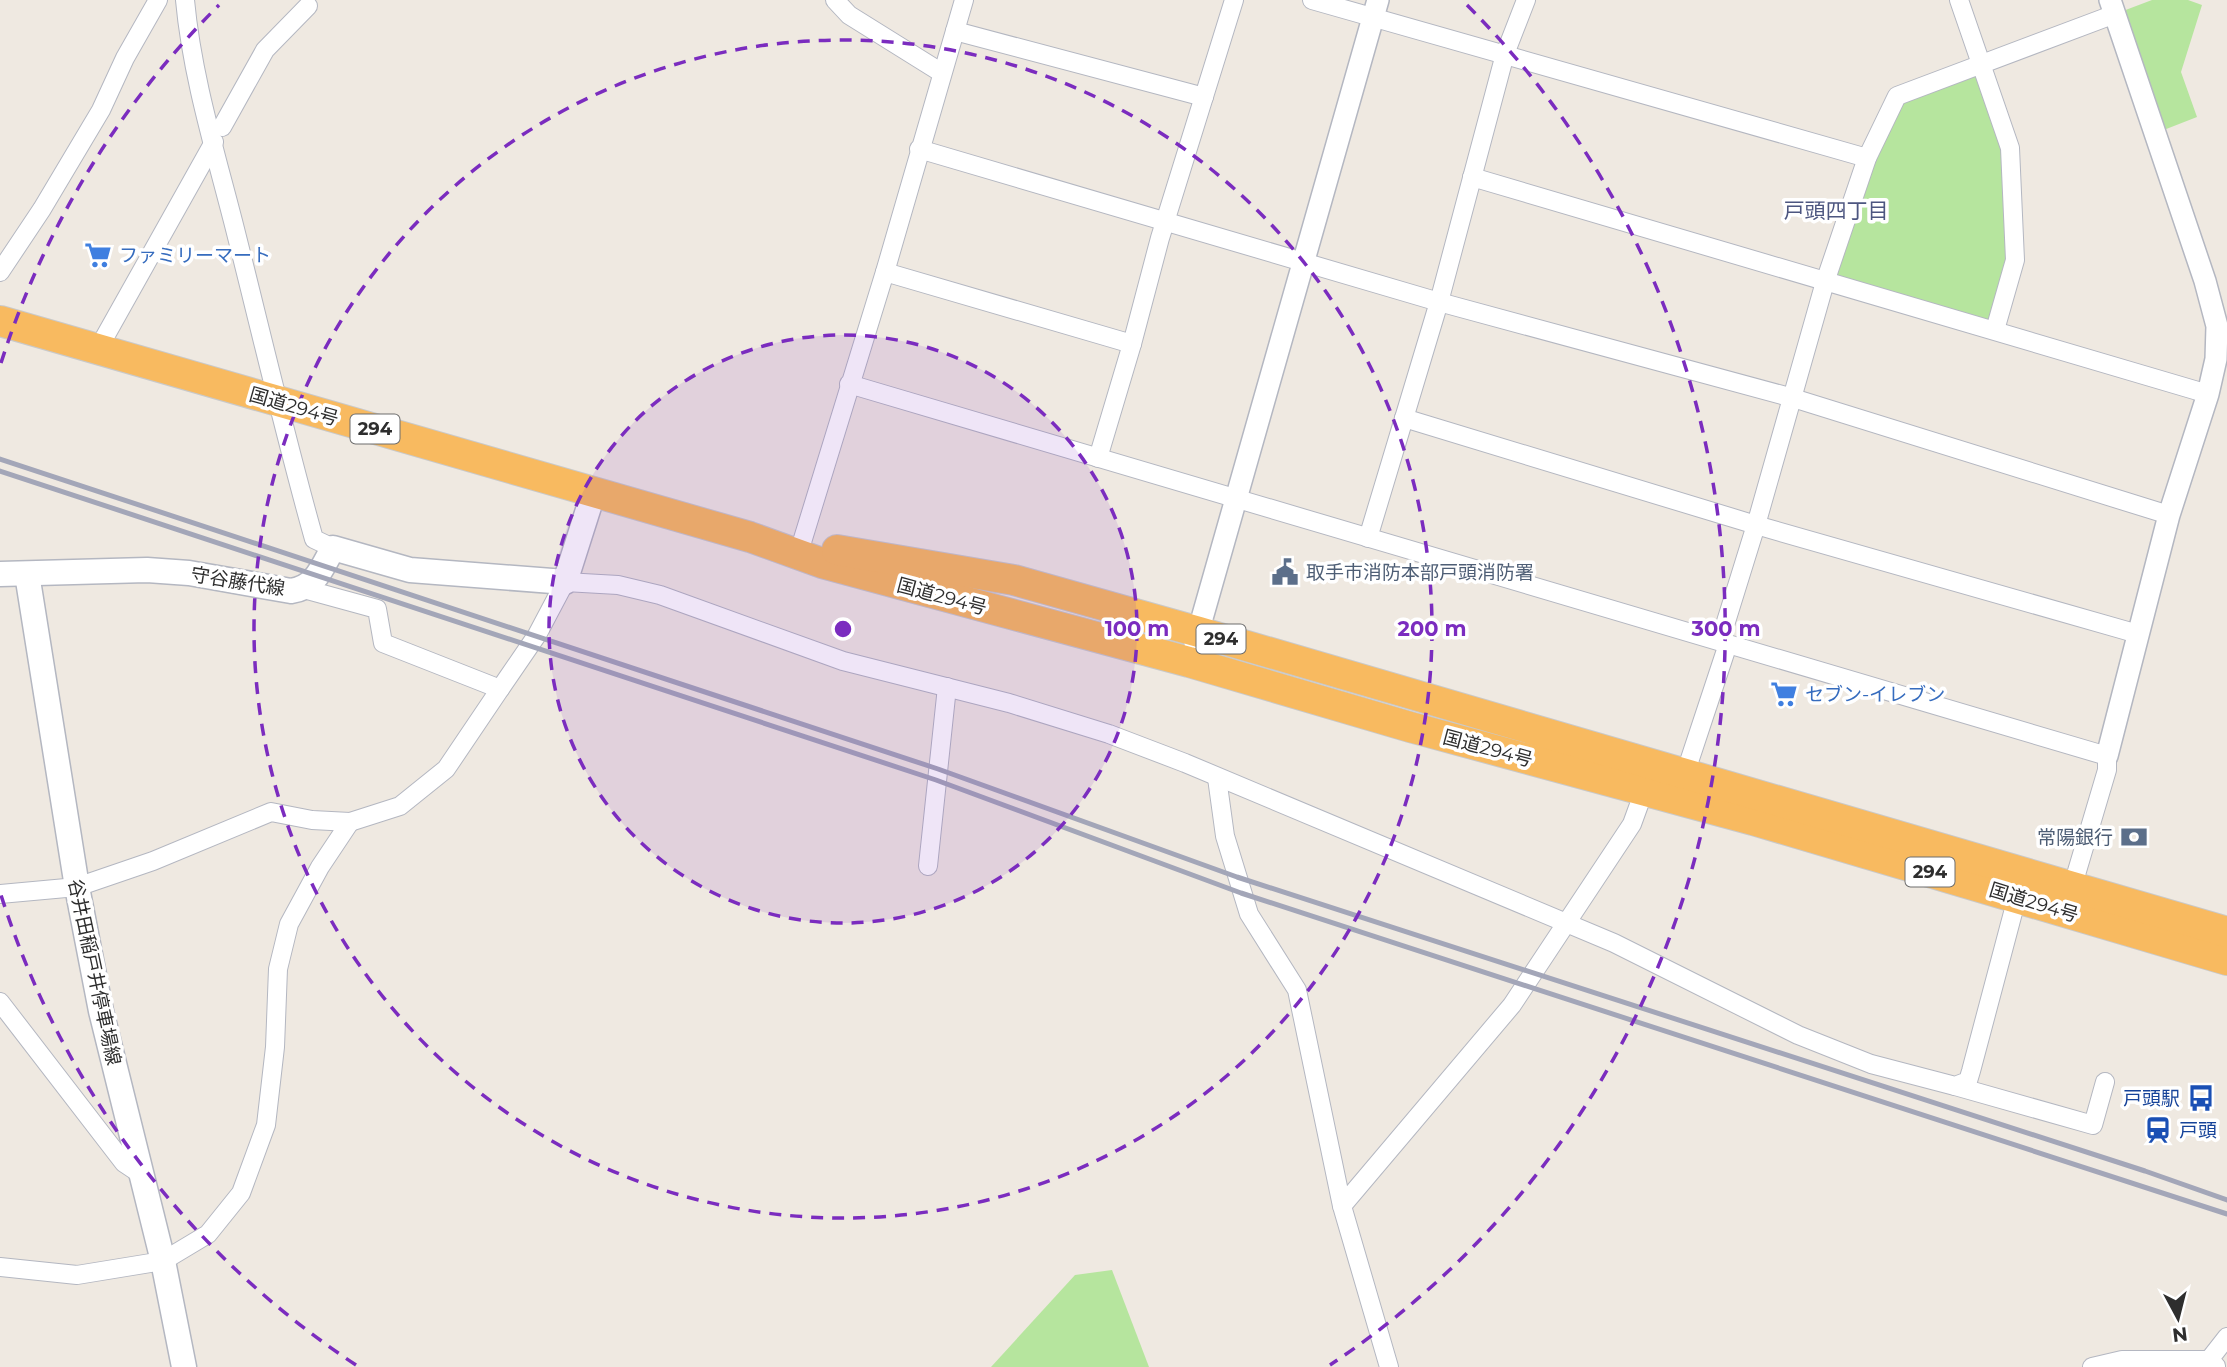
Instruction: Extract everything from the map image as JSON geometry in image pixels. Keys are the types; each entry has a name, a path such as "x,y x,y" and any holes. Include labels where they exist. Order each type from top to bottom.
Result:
{"highway":[{"name":"国道294号","path":"0,321 750,537 800,549 1014,580 1199,632 1685,774 2020,885 2227,960"},
{"name":"国道294号","path":"800,549 822,563 1189,662 1410,727 1644,791 2020,885 2072,888 2227,932"}],"main road":[{"path":"333,548 410,570 565,582 594,491"},
{"name":"守谷藤代線","path":"8,571 147,570 189,573 291,591 304,589 317,577 333,548"},
{"name":"谷井田稲戸井停車場線","path":"8,571 77,887 101,1011 163,1261 184,1367"}],"street":[{"path":"0,272 101,110 125,58 158,0"},
{"path":"185,0 188,27 218,134 277,401 314,539 333,548"},
{"path":"835,0 849,15 942,73"},
{"path":"800,549 885,272 964,0"},
{"path":"1098,458 1165,222 1234,0"},
{"path":"1312,0 1375,8 1505,54 1867,158"},
{"path":"1368,538 1439,302 1505,54 1526,0"},
{"path":"1959,0 2010,148 2015,260 1994,330"},
{"path":"98,349 265,50 309,6"},
{"path":"1685,774 1825,282 1867,158 1897,96 2112,7 2205,281 2217,326 2216,359 2208,394 2169,515 2106,756 2108,770 2072,888"},
{"path":"1189,662 1375,8"},
{"path":"955,31 1204,97"},
{"path":"919,149 1439,302 1793,398 2169,515"},
{"path":"1472,177 2208,394"},
{"path":"885,272 1132,344"},
{"path":"849,384 2106,756"},
{"path":"1404,418 1756,525 2137,634"},
{"path":"0,894 77,887 153,862 271,812 312,820 350,822 400,806 446,769 537,635 565,582 618,585 660,594 844,661 947,687 1109,734 1568,923 1614,943 1798,1035 1871,1064 2093,1125 2105,1082"},
{"path":"304,589 377,609 383,643 500,689"},
{"path":"928,866 947,687"},
{"path":"1217,778 1225,836 1249,914 1297,990 1342,1206 1389,1367"},
{"path":"1342,1206 1512,1005 1632,824 1644,791"},
{"path":"0,1267 77,1275 163,1261 208,1234 241,1193 266,1125 275,1047 278,969 289,924 320,867 350,822"},
{"path":"1955,1086 1968,1081 2020,885"},
{"path":"0,1002 124,1163 142,1175"},
{"path":"2092,1367 2122,1360 2213,1363 2227,1337"}],"green space":[{"path":"2152,0 2188,0 2202,5 2181,72 2197,117 2156,133 2115,14"},
{"path":"1982,62 2010,148 2015,260 1995,330 1825,282 1897,96"},
{"path":"1112,1270 1149,1367 991,1367 1075,1275"}],"railway":[{"path":"0,459 938,769 1237,877 2145,1171 2227,1200"},
{"path":"0,471 936,780 1241,893 2227,1214"}],"place":[{"name":"ファミリーマート","path":"98,255"},
{"name":"取手市消防本部戸頭消防署","path":"1285,572"},
{"name":"セブン-イレブン","path":"1784,694"},
{"name":"常陽銀行","path":"2134,837"},
{"name":"戸頭駅","path":"2201,1098"},
{"name":"戸頭","path":"2158,1130"}],"district":[{"name":"戸頭四丁目","path":"1836,211"}]}
